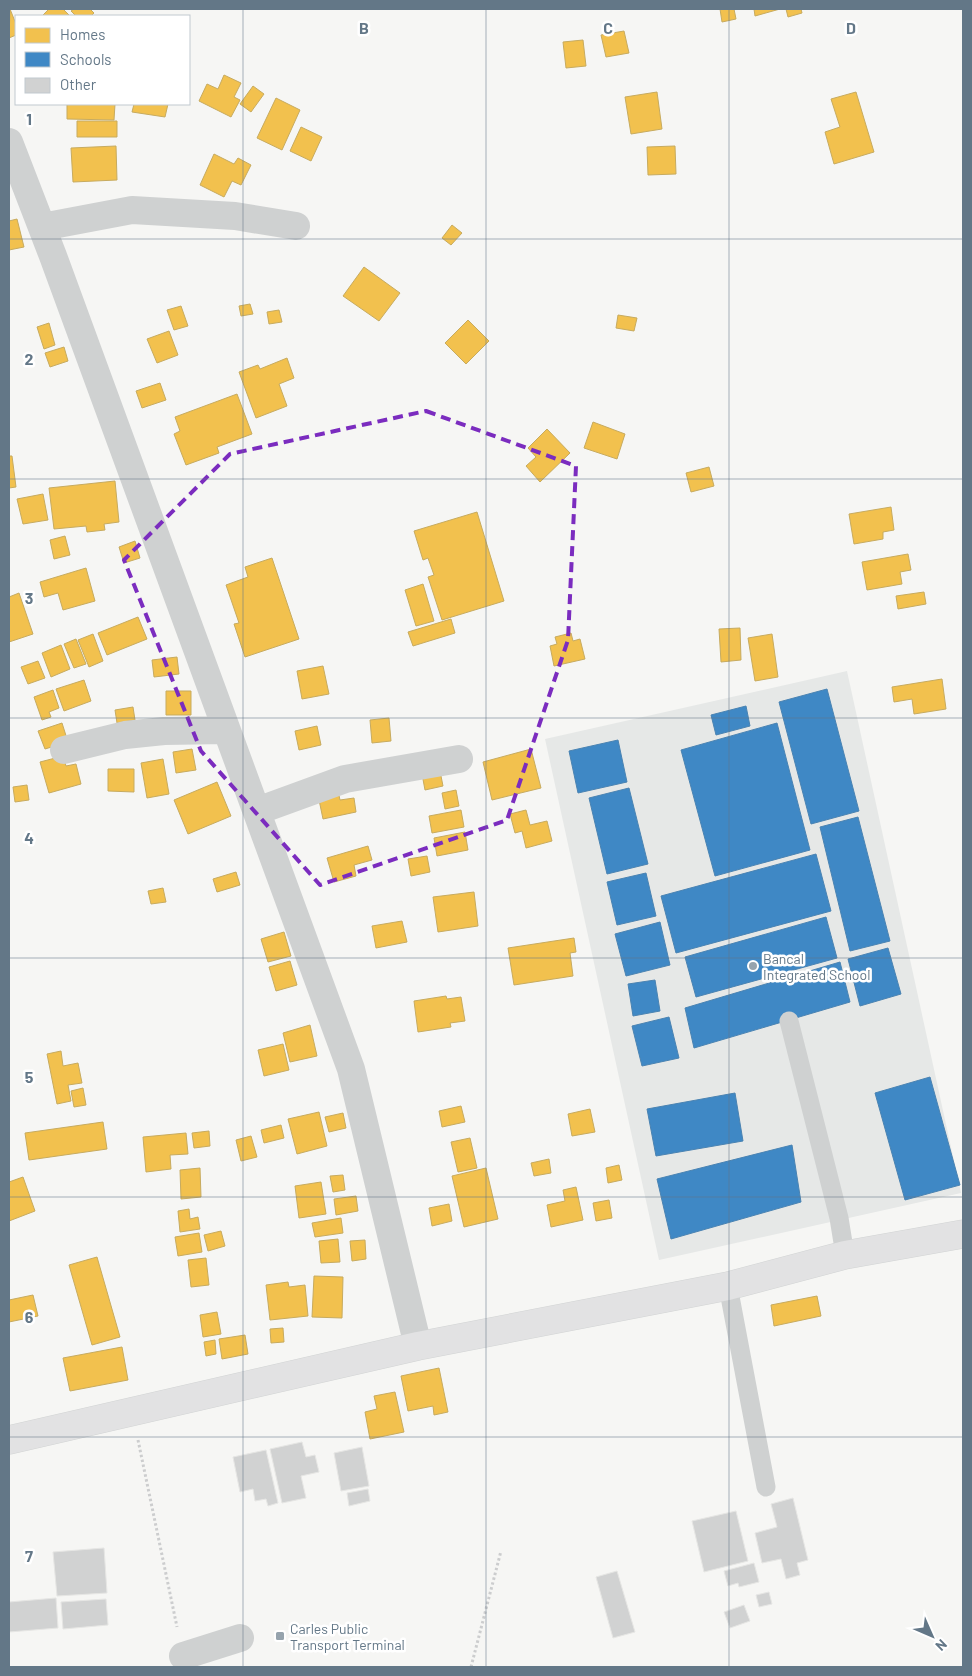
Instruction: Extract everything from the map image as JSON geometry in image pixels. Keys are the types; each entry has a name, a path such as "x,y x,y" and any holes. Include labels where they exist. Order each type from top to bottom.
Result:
{"main road":[{"path":"9,1440 418,1346 728,1286 845,1255 963,1234"}],"street":[{"path":"9,142 42,227 351,1069 418,1346"},
{"path":"42,227 132,210 235,216 296,226"},
{"path":"64,750 124,735 164,731 226,730"},
{"path":"257,811 345,779 460,759"},
{"path":"183,1656 240,1638"}],"lane":[{"path":"789,1021 839,1218 845,1255"},
{"path":"728,1286 766,1487"}],"path":[{"path":"132,1412 183,1656"},
{"path":"471,1667 501,1551"}],"highlighted area":[{"path":"426,411 576,466 568,640 507,820 320,885 201,751 124,560 230,454"}],"shaded area":[{"name":"Bancal Integrated School","path":"847,671 961,1193 659,1260 545,739"}],"building: Homes":[{"path":"10,9 15,22 15,35 9,38"},
{"path":"49,9 63,9 69,15 43,15"},
{"path":"74,9 90,9 94,13 92,15 75,15 71,11"},
{"path":"720,9 734,9 736,19 722,22"},
{"path":"754,9 780,9 755,16"},
{"path":"786,9 801,9 802,13 788,17"},
{"path":"624,31 629,53 606,57 601,35"},
{"path":"583,40 586,66 566,68 563,42"},
{"path":"224,75 241,83 234,97 240,100 231,117 199,101 207,84 218,89"},
{"path":"253,86 264,94 251,112 240,104"},
{"path":"657,92 662,129 631,134 625,97"},
{"path":"856,92 874,152 834,164 825,132 840,127 831,99"},
{"path":"276,98 300,110 282,150 257,138"},
{"path":"67,105 115,105 114,120 67,119"},
{"path":"134,105 168,105 165,117 132,112"},
{"path":"77,121 117,121 117,137 77,137"},
{"path":"301,127 322,137 311,161 290,151"},
{"path":"116,146 117,180 73,182 71,148"},
{"path":"675,146 676,174 648,175 647,147"},
{"path":"214,154 234,164 238,158 251,165 241,185 232,181 224,197 200,185"},
{"path":"17,219 24,247 9,250 9,221"},
{"path":"452,225 462,233 451,245 442,238"},
{"path":"364,267 400,293 379,321 343,296"},
{"path":"250,304 253,314 241,316 239,306"},
{"path":"181,306 188,326 174,330 167,310"},
{"path":"279,310 282,322 269,324 267,312"},
{"path":"618,315 637,318 634,331 616,328"},
{"path":"468,320 489,341 466,364 445,343"},
{"path":"49,323 55,345 44,349 37,327"},
{"path":"169,331 178,355 157,363 147,339"},
{"path":"64,347 68,361 50,367 45,353"},
{"path":"287,358 294,378 279,384 287,406 256,418 239,372 258,365 260,369"},
{"path":"160,383 166,400 142,408 136,391"},
{"path":"237,394 252,434 217,447 219,453 186,465 174,434 180,431 175,417"},
{"path":"593,422 625,434 617,459 584,448"},
{"path":"547,429 570,453 540,482 526,466 536,457 528,448"},
{"path":"9,456 12,456 16,487 9,488"},
{"path":"709,467 714,486 691,492 686,473"},
{"path":"115,481 119,522 104,524 105,530 87,532 86,526 54,529 49,488"},
{"path":"43,494 48,520 23,524 17,499"},
{"path":"891,507 894,530 883,532 883,539 854,544 849,514"},
{"path":"477,512 504,601 442,620 428,577 434,575 428,558 423,560 414,531"},
{"path":"65,536 70,555 54,559 50,540"},
{"path":"135,541 140,558 124,563 119,547"},
{"path":"908,554 911,570 900,572 902,584 867,590 862,562"},
{"path":"272,558 299,639 245,657 234,624 239,623 226,585 248,577 245,567"},
{"path":"86,568 95,601 63,610 58,593 44,597 40,582"},
{"path":"423,584 434,621 416,626 405,590"},
{"path":"924,592 926,604 898,609 896,596"},
{"path":"19,593 33,634 9,642 9,597"},
{"path":"138,617 147,639 107,655 98,633"},
{"path":"451,619 455,633 413,646 408,632"},
{"path":"740,628 741,660 721,662 719,629"},
{"path":"571,633 573,641 580,639 585,659 554,666 550,646 557,644 555,637"},
{"path":"93,634 103,661 89,667 78,640"},
{"path":"772,634 778,677 755,681 748,638"},
{"path":"76,639 86,664 74,668 64,644"},
{"path":"61,645 70,669 51,677 42,653"},
{"path":"177,657 179,674 154,677 152,660"},
{"path":"38,661 45,678 28,684 21,667"},
{"path":"323,666 329,694 302,699 297,671"},
{"path":"942,679 946,709 914,714 912,699 894,702 892,687"},
{"path":"84,680 91,701 64,711 56,689"},
{"path":"53,690 59,708 49,712 51,717 42,720 34,697"},
{"path":"166,691 191,691 191,715 166,715"},
{"path":"133,707 135,720 117,723 115,710"},
{"path":"389,718 391,741 372,743 370,720"},
{"path":"62,723 68,742 45,749 38,731"},
{"path":"317,726 321,745 299,750 295,731"},
{"path":"192,749 196,770 176,773 173,752"},
{"path":"531,749 541,788 492,800 483,762"},
{"path":"63,756 66,766 76,764 81,784 49,793 40,762"},
{"path":"163,759 169,794 147,798 141,763"},
{"path":"108,769 134,769 134,792 108,791"},
{"path":"440,771 443,786 425,790 422,774"},
{"path":"217,782 231,816 188,834 174,800"},
{"path":"27,785 29,800 15,802 13,787"},
{"path":"456,790 459,806 445,809 442,793"},
{"path":"338,791 340,800 354,798 356,812 323,819 318,795"},
{"path":"461,810 464,827 432,833 429,816"},
{"path":"526,810 530,825 547,821 552,841 526,848 522,831 515,833 510,814"},
{"path":"465,832 468,850 437,856 434,838"},
{"path":"368,846 372,860 354,865 356,876 334,882 327,858"},
{"path":"427,856 430,872 411,876 408,859"},
{"path":"236,872 240,885 217,892 213,879"},
{"path":"163,888 166,902 151,904 148,891"},
{"path":"474,892 478,926 438,932 433,897"},
{"path":"402,921 407,942 376,948 372,926"},
{"path":"284,932 291,956 268,962 261,939"},
{"path":"574,938 576,952 570,953 573,976 514,985 508,948"},
{"path":"290,961 297,985 276,991 269,967"},
{"path":"446,996 447,999 461,997 465,1021 450,1023 451,1027 418,1032 414,1001"},
{"path":"310,1025 317,1056 290,1062 283,1033"},
{"path":"283,1044 289,1070 264,1076 258,1050"},
{"path":"61,1051 63,1066 78,1063 82,1083 68,1085 71,1101 57,1104 47,1054"},
{"path":"83,1088 86,1105 74,1107 71,1091"},
{"path":"461,1106 465,1122 442,1127 439,1111"},
{"path":"590,1109 595,1132 572,1136 568,1114"},
{"path":"319,1112 327,1146 297,1154 288,1119"},
{"path":"343,1113 346,1128 329,1132 325,1117"},
{"path":"103,1122 107,1149 29,1160 25,1133"},
{"path":"281,1125 284,1138 264,1143 261,1130"},
{"path":"209,1131 210,1146 194,1148 192,1133"},
{"path":"186,1133 188,1154 170,1155 171,1169 146,1172 143,1137"},
{"path":"251,1136 257,1157 241,1161 236,1140"},
{"path":"470,1138 477,1168 458,1172 451,1142"},
{"path":"549,1159 551,1173 534,1176 531,1163"},
{"path":"619,1165 622,1180 608,1183 606,1168"},
{"path":"200,1168 201,1197 181,1199 180,1170"},
{"path":"486,1168 498,1219 464,1227 452,1176"},
{"path":"343,1175 345,1190 333,1192 330,1176"},
{"path":"23,1177 35,1211 9,1221 9,1182"},
{"path":"321,1182 326,1214 299,1218 295,1186"},
{"path":"576,1187 583,1220 551,1227 547,1205 565,1201 563,1190"},
{"path":"356,1196 358,1211 336,1215 334,1199"},
{"path":"609,1200 612,1218 596,1221 593,1203"},
{"path":"449,1204 452,1221 432,1226 429,1208"},
{"path":"189,1209 190,1219 198,1217 200,1229 180,1232 178,1211"},
{"path":"341,1218 343,1233 315,1237 312,1223"},
{"path":"221,1231 225,1246 208,1251 204,1235"},
{"path":"199,1233 202,1252 178,1256 175,1237"},
{"path":"338,1239 340,1262 321,1263 319,1241"},
{"path":"365,1240 366,1259 352,1261 350,1241"},
{"path":"97,1257 120,1337 92,1345 69,1265"},
{"path":"206,1258 209,1285 191,1287 188,1260"},
{"path":"314,1276 343,1277 342,1318 312,1317"},
{"path":"288,1282 289,1287 305,1285 308,1316 270,1320 266,1285"},
{"path":"33,1295 38,1316 9,1322 9,1300"},
{"path":"817,1296 821,1316 774,1326 771,1305"},
{"path":"217,1312 221,1334 203,1337 200,1315"},
{"path":"283,1328 284,1342 271,1343 270,1329"},
{"path":"245,1335 248,1354 222,1359 219,1339"},
{"path":"215,1340 216,1354 206,1356 204,1342"},
{"path":"122,1347 128,1380 70,1391 63,1358"},
{"path":"439,1368 448,1412 434,1415 433,1406 408,1411 401,1376"},
{"path":"395,1392 404,1432 370,1439 365,1412 377,1409 374,1396"}],"building: Schools":[{"path":"827,689 859,811 811,824 779,702"},
{"path":"746,706 750,726 716,735 711,715"},
{"path":"777,723 810,850 715,876 681,750"},
{"path":"618,740 627,782 578,793 569,751"},
{"path":"629,788 648,864 607,874 589,798"},
{"path":"858,817 890,941 850,951 820,827"},
{"path":"816,854 831,911 676,953 661,896"},
{"path":"646,873 656,916 617,925 607,882"},
{"path":"826,917 837,958 696,997 685,957"},
{"path":"660,922 670,965 626,976 615,934"},
{"path":"888,948 901,994 860,1006 848,959"},
{"path":"840,962 850,1002 694,1048 685,1008"},
{"path":"655,980 660,1011 633,1016 628,984"},
{"path":"669,1017 679,1058 642,1066 632,1026"},
{"path":"930,1077 960,1185 905,1200 875,1093"},
{"path":"735,1093 743,1141 656,1156 647,1109"},
{"path":"792,1145 801,1202 671,1239 657,1179"}],"building: Other":[{"path":"302,1442 306,1457 315,1455 319,1472 301,1476 306,1498 282,1503 270,1449"},
{"path":"362,1447 369,1486 341,1491 334,1453"},
{"path":"266,1450 278,1503 268,1506 266,1499 255,1501 253,1489 240,1492 233,1457"},
{"path":"368,1489 370,1501 349,1506 347,1493"},
{"path":"793,1498 808,1560 797,1563 800,1575 786,1579 781,1559 762,1563 755,1533 777,1527 771,1504"},
{"path":"736,1511 748,1561 704,1572 692,1521"},
{"path":"104,1548 107,1593 57,1596 53,1552"},
{"path":"754,1563 759,1582 739,1587 738,1583 728,1586 724,1571"},
{"path":"617,1571 635,1632 613,1638 596,1577"},
{"path":"769,1592 772,1604 759,1607 756,1595"},
{"path":"56,1598 58,1628 9,1632 9,1602"},
{"path":"106,1599 108,1625 63,1629 61,1602"},
{"path":"744,1605 750,1621 730,1628 724,1612"}],"place":[{"name":"Bancal Integrated School","path":"753,966"},
{"name":"Carles Public Transport Terminal","path":"280,1636"}]}
